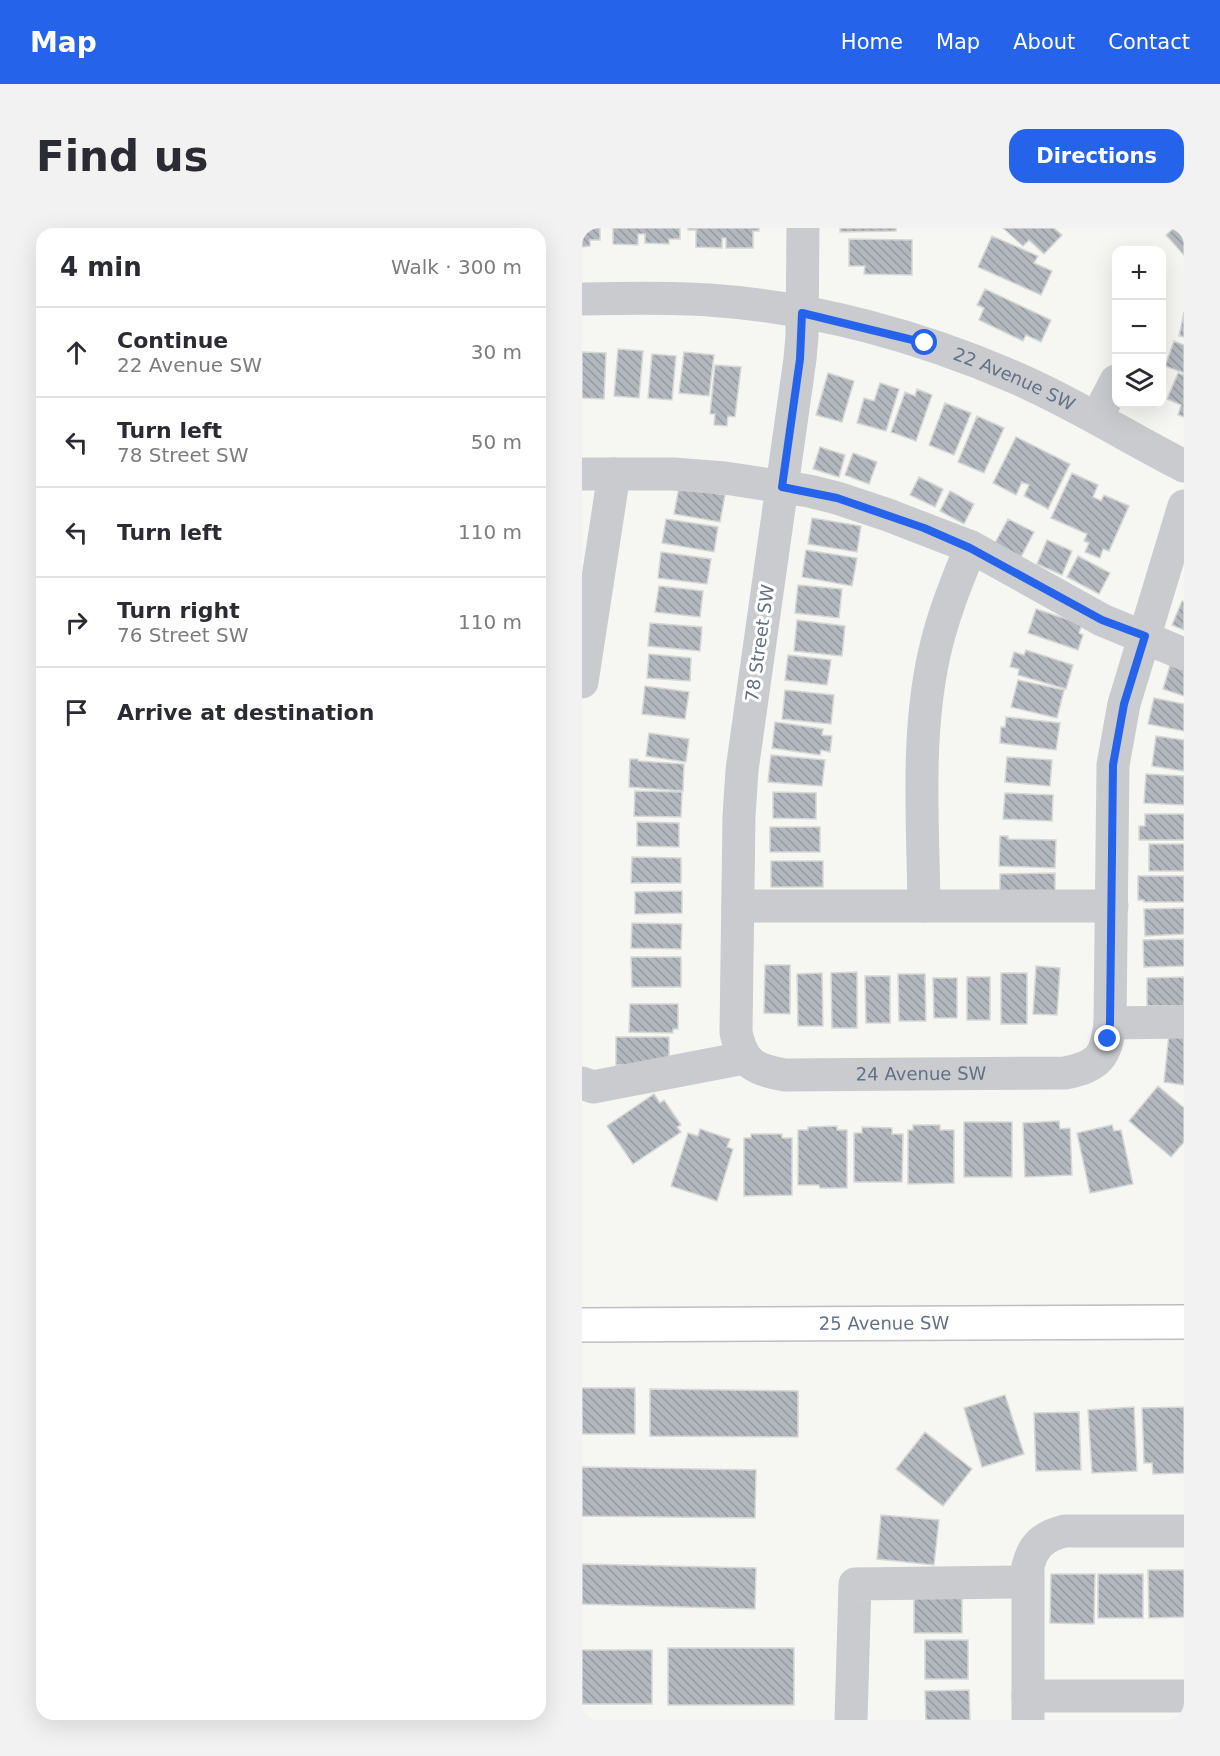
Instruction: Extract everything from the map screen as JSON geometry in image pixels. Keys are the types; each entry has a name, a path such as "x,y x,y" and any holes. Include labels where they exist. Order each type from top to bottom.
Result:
{"main road":[{"name":"25 Avenue SW","path":"582,1325 1184,1322"}],"street":[{"name":"78 Street SW","path":"744,1058 736,1032 742,770 800,359 803,228"},
{"name":"22 Avenue SW","path":"582,299 711,300 802,313 925,343 1016,378 1097,417 1184,466"},
{"path":"1097,417 1112,389"},
{"path":"582,474 704,476 782,487 837,498 915,525 970,548 1095,617 1184,654"},
{"path":"582,682 614,474"},
{"path":"1184,506 1124,704 1113,765 1110,1023 1184,1022"},
{"path":"924,906 923,738 932,668 945,612 970,548"},
{"path":"738,906 1112,906"},
{"name":"24 Avenue SW","path":"744,1058 759,1068 785,1075 1065,1073 1090,1066 1098,1060 1105,1051 1110,1023"},
{"path":"582,1083 593,1087 744,1058"},
{"path":"1184,1531 1065,1531 1052,1534 1040,1541 1031,1556 1028,1582 1028,1708 1184,1696"},
{"path":"851,1720 855,1584 1028,1582"}],"building":[{"path":"582,228 600,228 600,240 590,240 590,246 582,247"},
{"path":"613,228 680,228 680,239 669,239 669,244 645,243 645,234 638,234 638,245 613,244"},
{"path":"688,228 759,228 759,231 753,231 753,248 726,248 726,238 722,238 722,248 696,247 696,230 688,230"},
{"path":"840,228 896,228 896,231 840,232"},
{"path":"1003,228 1054,228 1062,235 1044,254 1029,240 1023,246"},
{"path":"1174,228 1184,228 1184,255 1166,235"},
{"path":"992,236 1038,256 1034,263 1052,271 1041,295 978,267"},
{"path":"849,239 912,240 912,275 864,274 865,266 849,266"},
{"path":"985,289 1051,320 1041,342 1026,335 1023,341 979,320 984,308 977,305"},
{"path":"1184,312 1184,337 1179,336"},
{"path":"1174,341 1184,345 1184,373 1166,366"},
{"path":"618,349 643,351 639,398 614,396"},
{"path":"582,352 606,353 604,399 582,398"},
{"path":"684,352 714,355 709,396 679,393"},
{"path":"652,354 676,356 672,400 648,398"},
{"path":"715,365 741,367 735,417 728,416 727,426 714,425 715,414 710,414"},
{"path":"828,373 854,381 842,422 816,415"},
{"path":"1178,373 1184,375 1184,417 1178,415 1181,405 1167,399"},
{"path":"880,383 899,389 886,431 857,423 864,398 874,401"},
{"path":"917,389 932,395 916,441 891,432 905,392 915,396"},
{"path":"945,403 971,413 954,455 929,445"},
{"path":"977,416 1004,428 984,473 958,462"},
{"path":"1016,437 1070,464 1048,509 1024,496 1029,485 1022,482 1016,495 993,483"},
{"path":"820,447 845,455 839,477 813,469"},
{"path":"853,453 877,462 869,484 845,475"},
{"path":"1072,473 1098,485 1093,497 1101,501 1104,495 1129,506 1109,551 1103,549 1100,558 1085,552 1089,543 1084,541 1087,534 1051,518"},
{"path":"919,477 943,489 935,507 910,495"},
{"path":"679,487 725,495 720,522 674,514"},
{"path":"950,491 974,504 964,524 940,511"},
{"path":"812,518 861,526 857,552 808,544"},
{"path":"666,519 718,527 714,552 662,543"},
{"path":"1008,519 1034,532 1021,557 995,543"},
{"path":"1047,540 1072,551 1062,575 1037,564"},
{"path":"806,550 857,558 852,586 802,577"},
{"path":"661,552 711,559 707,584 658,578"},
{"path":"1078,556 1110,573 1099,594 1067,577"},
{"path":"798,585 842,589 839,618 795,613"},
{"path":"659,586 703,591 700,617 655,612"},
{"path":"1182,601 1184,602 1184,630 1172,625"},
{"path":"1036,609 1082,624 1079,633 1083,635 1078,650 1028,633"},
{"path":"797,620 845,626 842,656 794,651"},
{"path":"650,623 702,627 700,651 648,646"},
{"path":"1026,650 1073,665 1066,689 1018,675 1019,669 1010,667 1014,652 1024,655"},
{"path":"649,654 691,658 690,681 647,678"},
{"path":"788,655 831,660 827,685 785,680"},
{"path":"1171,662 1184,666 1184,696 1163,689"},
{"path":"1018,680 1064,690 1057,718 1011,707"},
{"path":"645,686 689,692 685,719 642,714"},
{"path":"785,690 834,695 831,724 782,719"},
{"path":"1154,698 1184,704 1184,731 1148,724"},
{"path":"1006,717 1060,723 1056,750 1000,743 1001,727 1005,727"},
{"path":"775,722 823,729 822,735 832,736 830,752 821,750 820,755 772,748"},
{"path":"649,733 689,739 686,762 646,756"},
{"path":"1156,736 1184,740 1184,771 1152,766"},
{"path":"771,755 825,760 822,786 768,782"},
{"path":"1007,757 1052,760 1050,786 1005,782"},
{"path":"630,759 684,764 683,791 629,787"},
{"path":"1146,774 1184,776 1184,805 1144,803"},
{"path":"635,791 682,792 681,817 634,816"},
{"path":"773,792 816,793 816,819 773,818"},
{"path":"1005,793 1053,795 1052,821 1003,819"},
{"path":"1145,814 1184,814 1184,840 1139,840 1139,826 1145,826"},
{"path":"637,822 679,823 679,847 637,846"},
{"path":"770,827 820,827 820,852 770,852"},
{"path":"1000,836 1008,836 1008,839 1056,840 1055,868 999,866"},
{"path":"1149,844 1184,844 1184,871 1149,871"},
{"path":"632,857 681,858 681,883 631,883"},
{"path":"771,861 823,861 823,887 771,887"},
{"path":"1055,873 1055,897 1000,898 1000,874"},
{"path":"1138,876 1184,876 1184,902 1138,900"},
{"path":"682,891 682,913 635,914 635,892"},
{"path":"1184,908 1184,934 1145,936 1144,909"},
{"path":"632,923 682,924 681,949 631,948"},
{"path":"1184,939 1184,966 1144,967 1143,940"},
{"path":"631,957 681,957 681,987 632,987"},
{"path":"765,965 790,965 790,1014 764,1013"},
{"path":"1036,966 1060,968 1057,1015 1033,1014"},
{"path":"857,972 857,1028 832,1028 831,973"},
{"path":"822,973 823,1026 798,1026 797,974"},
{"path":"1001,973 1027,973 1027,1024 1001,1024"},
{"path":"898,974 925,974 926,1021 899,1021"},
{"path":"865,976 890,976 890,1023 866,1023"},
{"path":"967,977 990,977 990,1020 967,1020"},
{"path":"1184,977 1184,1006 1147,1006 1147,978"},
{"path":"933,978 957,978 957,1018 934,1018"},
{"path":"630,1004 678,1004 678,1029 673,1029 673,1033 629,1032"},
{"path":"1169,1033 1184,1035 1184,1085 1164,1082"},
{"path":"616,1037 669,1037 669,1059 663,1065 616,1065"},
{"path":"1158,1086 1184,1108 1184,1142 1171,1157 1129,1121"},
{"path":"654,1094 660,1103 664,1100 681,1125 677,1127 681,1132 633,1164 607,1126"},
{"path":"1059,1121 1060,1129 1070,1128 1072,1175 1025,1177 1023,1123"},
{"path":"964,1122 1012,1122 1012,1177 964,1177"},
{"path":"913,1125 940,1125 940,1130 954,1130 954,1183 908,1184 908,1130 913,1130"},
{"path":"1112,1125 1114,1131 1121,1130 1133,1184 1090,1193 1077,1133"},
{"path":"837,1126 837,1130 847,1130 847,1188 798,1185 798,1130 808,1130 808,1127"},
{"path":"862,1127 892,1128 892,1134 903,1134 902,1182 854,1182 854,1133 862,1133"},
{"path":"700,1129 730,1139 727,1147 733,1149 717,1201 671,1186 688,1133 698,1136"},
{"path":"751,1134 782,1134 782,1138 792,1138 792,1195 744,1196 744,1138 751,1138"},
{"path":"582,1388 635,1388 635,1434 582,1434"},
{"path":"650,1389 798,1391 798,1437 650,1436"},
{"path":"1005,1395 1024,1454 982,1467 964,1408"},
{"path":"1134,1407 1137,1471 1092,1473 1088,1410"},
{"path":"1184,1407 1184,1473 1153,1474 1152,1463 1144,1463 1142,1408"},
{"path":"1079,1412 1081,1470 1036,1471 1034,1413"},
{"path":"925,1432 972,1469 943,1506 896,1469"},
{"path":"582,1467 756,1470 755,1518 582,1516"},
{"path":"881,1515 939,1520 934,1565 877,1559"},
{"path":"582,1564 756,1568 755,1609 582,1604"},
{"path":"1148,1570 1184,1570 1184,1617 1149,1618"},
{"path":"1051,1574 1095,1574 1094,1624 1050,1623"},
{"path":"1098,1574 1143,1574 1143,1618 1098,1618"},
{"path":"914,1591 962,1591 962,1633 914,1633"},
{"path":"925,1640 968,1640 968,1679 925,1679"},
{"path":"668,1648 794,1648 794,1705 668,1705"},
{"path":"582,1650 652,1650 652,1704 582,1704"},
{"path":"969,1690 970,1720 926,1720 925,1691"}],"route":[{"path":"925,343 802,313 800,359 782,487 837,498 924,528 970,548 1102,620 1145,636 1124,704 1113,765 1108,1039"}]}
